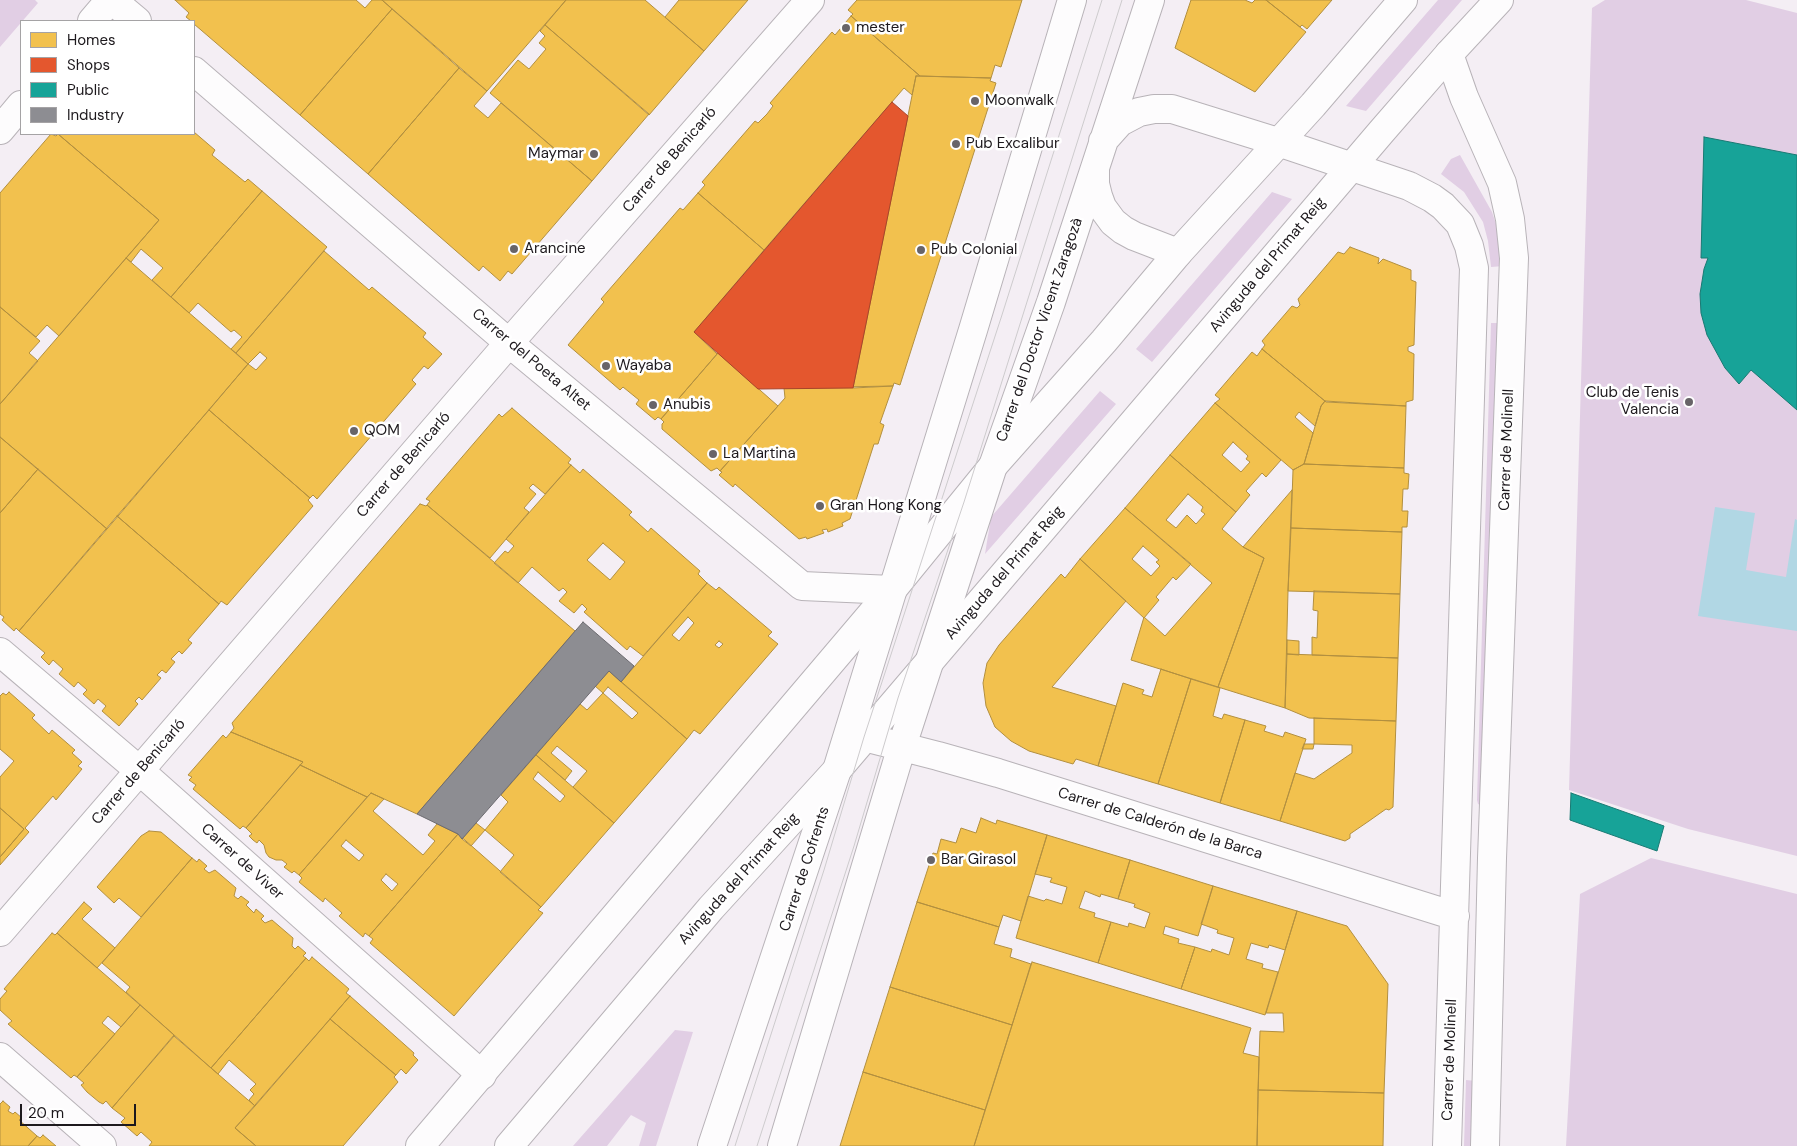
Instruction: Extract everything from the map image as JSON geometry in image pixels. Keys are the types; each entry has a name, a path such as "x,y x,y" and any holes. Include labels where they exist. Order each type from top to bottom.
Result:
{"street":[{"path":"93,20 111,0 136,20"},
{"name":"Carrer de Benicarló","path":"0,932 509,343 810,0"},
{"path":"892,590 973,330 1072,0"},
{"name":"Carrer del Doctor Vicent Zaragozà","path":"930,661 993,466 1051,302 1150,0"},
{"path":"420,1146 892,590 993,466 1104,340 1178,252 1318,99 1403,0"},
{"name":"Avinguda del Primat Reig","path":"510,1146 711,908 837,770 1351,167 1449,54 1500,0"},
{"name":"Carrer de Molinell","path":"1449,54 1464,98 1502,183 1510,219 1514,258 1492,858 1486,1146"},
{"name":"Carrer del Poeta Altet","path":"195,71 509,343 802,586 892,590"},
{"path":"0,130 20,106"},
{"name":"Carrer de Molinell","path":"1100,150 1120,122 1139,112 1154,109 1172,109 1409,186 1443,206 1460,224 1469,246 1474,268 1447,1146"},
{"path":"1100,150 1094,171 1098,196 1102,207 1113,222 1134,236 1178,252"},
{"name":"Carrer de Cofrents","path":"712,1146 837,770 892,590"},
{"name":"Carrer de Viver","path":"0,652 140,771 482,1075"},
{"path":"782,1146 902,746 930,661"},
{"name":"Carrer de Calderón de la Barca","path":"864,737 989,771 1455,916"},
{"path":"1456,857 1492,858"},
{"path":"1452,975 1489,976"},
{"path":"0,1057 102,1146"}],"shaded area":[{"path":"0,0 35,0 38,3 23,20 20,20 20,24 0,47"},
{"path":"1438,0 1462,0 1366,111 1346,106"},
{"name":"Club de Tenis Valencia","path":"1605,0 1746,0 1797,13 1797,856 1688,829 1569,790 1592,8"},
{"path":"1460,155 1492,212 1499,233 1504,266 1491,267 1488,241 1483,222 1464,192 1441,174 1451,159"},
{"path":"1272,192 1292,199 1152,362 1136,349"},
{"path":"1491,323 1501,323 1482,806 1478,804 1477,800"},
{"path":"1100,391 1116,404 985,554 991,517"},
{"path":"1651,858 1797,894 1797,1146 1566,1146 1580,894"},
{"path":"675,1030 693,1032 656,1146 639,1146 646,1123 631,1115 607,1146 573,1146"},
{"path":"1466,1080 1477,1081 1475,1146 1464,1146"}],"water":[{"path":"1715,507 1755,513 1746,570 1786,577 1795,519 1797,520 1797,631 1698,616"}],"building: Homes":[{"path":"175,0 356,0 365,8 372,0 382,0 392,9 300,115 195,25 195,20 190,20 186,17 189,13"},
{"path":"382,0 566,0 487,91"},
{"path":"566,0 645,0 704,51 649,115 545,25"},
{"path":"679,0 748,0 704,51 665,17"},
{"path":"857,0 1022,0 1001,67 995,65 991,78 920,76 851,16 853,14 848,10"},
{"path":"1191,0 1245,0 1252,3 1255,0 1266,0 1306,32 1255,92 1175,48"},
{"path":"1266,0 1332,0 1307,29 1302,25 1300,27"},
{"path":"392,9 459,68 368,174 300,115"},
{"path":"851,16 920,76 916,76 912,95 904,88 764,250 698,193 705,185 702,182 755,121 758,123 767,114 773,106 770,103 832,32 835,35"},
{"path":"545,25 649,114 592,181 490,93 518,60 529,69 546,49 539,43 545,36 540,31"},
{"path":"459,68 487,91 474,106 488,118 501,103 592,181 512,274 508,271 500,281 483,266 479,271 368,174"},
{"path":"916,76 991,78 990,81 996,83 900,385 894,383 893,386 853,388"},
{"path":"195,133 215,150 212,155 245,182 248,179 262,191 171,297 152,280 163,268 141,249 131,262 126,258 159,220 59,135 195,135"},
{"path":"50,135 59,135 159,220 59,336 47,325 36,337 0,307 0,193"},
{"path":"262,191 327,247 236,353 231,349 242,337 234,330 231,332 198,303 189,313 171,297"},
{"path":"698,193 764,250 694,332 717,354 661,419 658,417 655,420 636,404 639,400 623,387 620,390 568,345 604,302 601,299 680,208 683,210"},
{"path":"1350,247 1379,258 1378,264 1383,259 1411,270 1411,280 1416,282 1414,345 1408,347 1408,351 1414,354 1413,400 1406,402 1406,406 1326,402 1262,349 1265,345 1262,341 1292,306 1297,308 1300,305 1298,299 1338,252 1344,254"},
{"path":"324,251 369,290 372,287 426,333 423,337 442,354 428,369 424,366 412,380 416,384 317,499 313,495 310,498 209,410 248,364 236,353","holes":["260,352 267,358 256,370 248,364"]},
{"path":"126,258 248,364 107,529 0,437 0,404"},
{"path":"0,307 40,341 29,353 38,361 0,404"},
{"path":"1262,349 1325,401 1321,406 1315,426 1299,412 1295,417 1313,433 1304,464 1293,470 1215,403 1220,399 1215,395 1252,352 1257,356"},
{"path":"718,353 778,406 720,471 717,468 711,471 662,429 664,422 661,419"},
{"path":"893,386 880,423 884,425 878,444 874,444 850,519 842,523 843,526 828,532 827,529 822,530 824,533 807,539 806,537 799,539 735,484 733,487 719,475 722,472 720,471 785,398 784,388"},
{"path":"1325,401 1406,406 1404,468 1304,464 1321,406"},
{"path":"1215,403 1281,460 1266,477 1262,473 1246,491 1250,495 1236,512 1170,455","holes":["1233,442 1248,456 1246,459 1250,462 1241,472 1222,455"]},
{"path":"512,408 571,459 568,463 571,465 545,494 533,484 529,488 536,494 524,508 529,512 490,558 427,505 430,501 426,499 499,414 502,417"},
{"path":"209,410 310,498 308,500 313,506 227,605 221,601 219,604 117,516"},
{"path":"0,437 38,469 0,513"},
{"path":"1170,455 1236,512 1222,529 1243,547 1264,558 1218,687 1131,660 1144,617 1165,636 1212,583 1125,508","holes":["1188,494 1203,507 1201,511 1205,514 1196,524 1187,515 1176,528 1166,520"]},
{"path":"1304,464 1404,468 1404,473 1409,474 1408,489 1403,489 1402,511 1408,511 1407,527 1402,527 1402,532 1291,528 1293,470"},
{"path":"571,465 580,473 583,469 632,512 629,515 648,532 651,528 700,571 698,574 707,583 643,656 630,646 627,650 584,612 587,609 582,604 574,613 559,601 567,592 563,588 559,591 532,567 518,583 494,563 505,551 508,553 514,546 506,539","holes":["603,543 625,562 610,580 587,560"]},
{"path":"38,469 107,529 19,631 16,628 14,631 2,620 4,617 0,614 0,513"},
{"path":"1292,490 1285,708 1218,687 1264,558 1243,547"},
{"path":"420,504 427,505 575,631 417,814 371,793 367,797 300,765 303,762 231,732 234,728 232,723"},
{"path":"1125,508 1191,564 1176,580 1173,577 1156,597 1159,600 1144,618 1080,559","holes":["1143,546 1159,560 1156,562 1160,566 1151,576 1132,559"]},
{"path":"117,516 219,604 188,640 192,643 182,654 179,651 171,659 175,662 166,673 162,670 157,675 161,678 142,700 139,697 135,701 138,704 119,726 102,711 106,706 98,699 94,704 83,694 87,690 78,682 74,687 59,674 63,669 53,660 49,665 41,657 45,653 19,631"},
{"path":"1291,528 1402,532 1400,594 1288,591"},
{"path":"1080,559 1126,601 1052,687 1116,706 1098,766 1076,759 1073,764 1029,751 1011,741 995,727 986,706 983,683 987,663 999,645 1061,574 1065,578"},
{"path":"707,583 716,590 719,587 772,632 768,636 778,644 700,734 694,730 687,739 621,682","holes":["688,617 694,623 679,641 672,635","719,641 723,644 719,648 715,645"]},
{"path":"1314,591 1400,594 1398,658 1312,655 1312,637 1317,638 1318,611 1313,610"},
{"path":"1287,640 1299,641 1299,655 1287,654"},
{"path":"1287,654 1398,658 1396,721 1309,718 1285,708"},
{"path":"1161,669 1191,679 1158,784 1098,766 1123,683 1144,690 1142,694 1152,697"},
{"path":"609,671 687,739 614,823 573,787 587,771 557,746 551,753 572,771 565,780 536,755 580,704 587,710 603,693 595,686","holes":["608,687 638,713 632,719 603,693"]},
{"path":"1191,679 1220,688 1213,716 1222,719 1224,714 1245,720 1220,803 1158,784"},
{"path":"9,692 35,715 32,718 49,734 52,730 75,750 72,753 82,762 78,766 82,769 56,800 53,796 25,828 29,832 0,865 0,857 24,829 0,808 0,777 14,761 0,749 0,696 3,693 6,695"},
{"path":"1314,718 1396,721 1393,807 1389,810 1386,809 1350,834 1350,838 1345,841 1280,821 1295,773 1314,779 1352,753 1352,745 1314,744"},
{"path":"1245,720 1266,726 1264,731 1283,737 1285,732 1306,739 1280,821 1220,803"},
{"path":"231,732 303,762 246,828 243,826 240,829 193,789 196,785 189,780 192,777 188,775 223,735 226,738"},
{"path":"1304,744 1314,744 1313,749 1302,749"},
{"path":"536,755 614,823 541,907 500,872 514,855 485,830 508,802 501,795","holes":["538,772 565,796 560,802 533,779"]},
{"path":"300,765 367,797 299,875 294,871 292,873 284,867 287,864 282,860 269,857 264,845 259,840 257,843 253,840 249,836 252,834 246,828"},
{"path":"371,793 384,799 373,811 423,855 435,841 428,835 437,824 458,834 369,936 365,933 363,937 339,916 342,913 325,898 323,902 299,882 302,878 299,875","holes":["346,840 364,855 359,861 341,846","386,874 398,884 392,891 381,880"]},
{"path":"0,808 24,829 0,857"},
{"path":"981,818 996,824 997,820 1047,835 1021,921 1003,915 999,927 917,902 933,853 937,854 941,839 956,843 961,828 976,833"},
{"path":"476,823 485,830 471,846 462,839"},
{"path":"149,831 161,832 192,858 141,917 119,898 114,903 97,887 141,836"},
{"path":"458,834 541,907 538,910 543,913 454,1016 370,943 373,939 369,936"},
{"path":"1047,835 1130,860 1118,899 1101,894 1100,897 1085,891 1079,908 1095,913 1094,917 1111,922 1098,963 1016,938 1028,896 1062,904 1067,887 1050,882 1052,878 1035,874"},
{"path":"192,858 197,862 199,859 207,866 204,869 209,873 215,870 236,888 234,896 238,899 241,896 249,902 246,905 254,913 256,909 264,916 261,919 265,923 272,920 293,938 292,946 295,949 298,946 306,953 303,956 306,958 211,1068 126,992 130,987 102,963"},
{"path":"1130,860 1213,886 1198,936 1165,926 1163,934 1179,939 1178,943 1195,947 1181,989 1098,963 1111,922 1128,927 1129,923 1145,928 1150,913 1134,907 1135,904 1118,899"},
{"path":"1213,886 1297,911 1285,950 1269,945 1268,948 1251,943 1246,959 1263,964 1262,968 1278,972 1265,1015 1181,989 1195,947 1211,952 1212,949 1229,955 1234,938 1217,933 1218,930 1201,924"},
{"path":"84,902 92,909 82,919 115,948 97,968 57,933"},
{"path":"917,902 999,927 994,944 1012,949 1010,957 1031,964 1012,1025 890,987"},
{"path":"1297,911 1347,926 1388,984 1384,1093 1258,1090 1260,1031 1284,1032 1283,1013 1266,1013"},
{"path":"52,933 55,935 57,933 140,1005 121,1027 108,1016 102,1023 115,1034 77,1077 74,1075 71,1078 8,1024 12,1021 0,1010 0,999 7,991 4,989"},
{"path":"312,957 349,989 346,993 350,996 255,1106 249,1100 254,1094 250,1090 256,1084 229,1060 218,1074 211,1068 306,958 309,961"},
{"path":"1032,962 1251,1028 1243,1053 1259,1057 1257,1146 974,1146"},
{"path":"890,987 1012,1025 985,1110 863,1072"},
{"path":"350,996 414,1053 413,1055 418,1060 406,1074 401,1069 396,1075 330,1019"},
{"path":"140,1005 174,1035 112,1108 106,1101 103,1104 87,1092 81,1085 84,1083 77,1077"},
{"path":"330,1019 396,1075 394,1077 398,1082 343,1146 256,1146 235,1128"},
{"path":"174,1036 255,1106 235,1128 256,1146 149,1146 152,1142 141,1132 137,1136 121,1122 125,1118 112,1108"},
{"path":"863,1072 985,1110 974,1146 840,1146"},
{"path":"1258,1090 1384,1093 1383,1146 1257,1146"},
{"path":"3,1101 10,1107 8,1111 13,1114 15,1112 22,1118 19,1120 37,1136 28,1146 0,1146 0,1104"},
{"path":"43,1135 56,1146 28,1146 37,1136 40,1138"}],"building: Shops":[{"path":"892,102 908,116 853,388 758,389 694,332"}],"building: Public":[{"path":"1704,137 1797,155 1797,410 1751,370 1739,384 1725,368 1707,335 1701,313 1700,294 1704,269 1708,258 1701,258"},
{"path":"1571,793 1664,826 1657,851 1570,820"}],"building: Industry":[{"path":"583,622 634,666 621,682 609,671 462,839 458,834 417,814"}],"tram line":[{"path":"735,1146 824,870 864,737 1001,318 1102,0"},
{"path":"757,1146 854,846 898,698 964,502 1122,0"}],"place":[{"name":"mester","path":"846,28"},
{"name":"Moonwalk","path":"975,101"},
{"name":"Pub Excalibur","path":"956,144"},
{"name":"Maymar","path":"594,154"},
{"name":"Arancine","path":"514,249"},
{"name":"Pub Colonial","path":"921,250"},
{"name":"Wayaba","path":"606,366"},
{"name":"Club de Tenis Valencia","path":"1689,402"},
{"name":"Anubis","path":"653,405"},
{"name":"QOM","path":"354,431"},
{"name":"La Martina","path":"713,454"},
{"name":"Gran Hong Kong","path":"820,506"},
{"name":"Bar Girasol","path":"931,860"}]}
